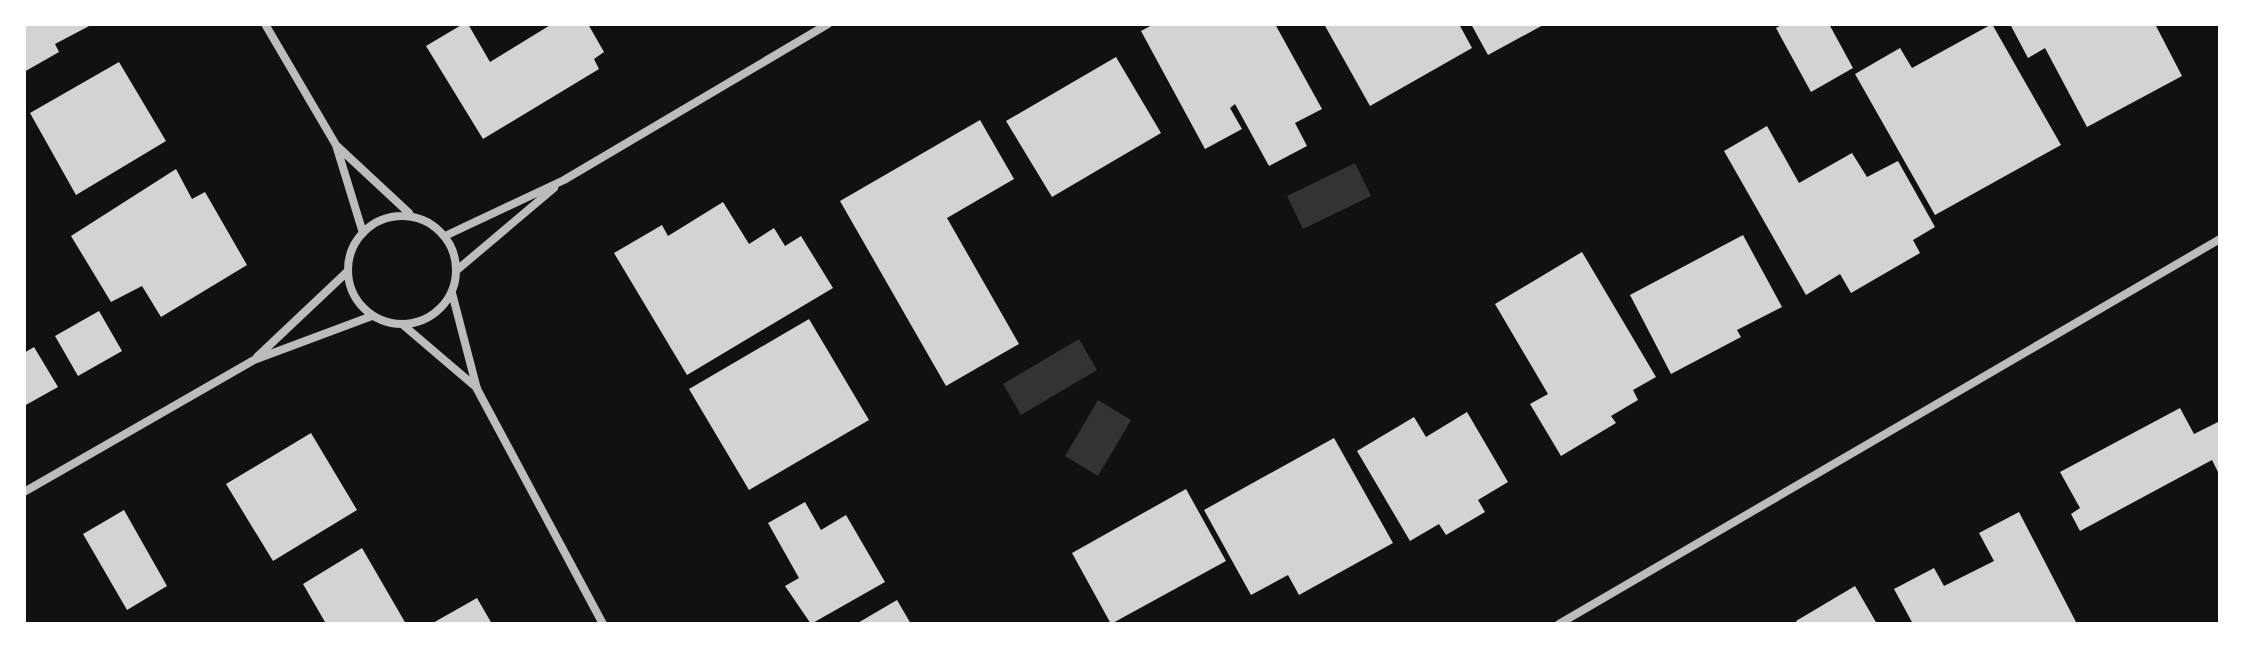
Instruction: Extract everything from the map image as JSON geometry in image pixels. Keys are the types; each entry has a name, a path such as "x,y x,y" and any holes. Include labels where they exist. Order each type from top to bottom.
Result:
{"street":[{"path":"265,24 336,145 363,233"},
{"path":"445,236 564,180 828,24"},
{"path":"336,145 409,213 436,227 454,252 457,270 452,293 477,389 603,624"},
{"path":"457,270 564,180"},
{"path":"372,316 351,288 348,271 354,244 377,222 409,213"},
{"path":"1559,624 2220,239"},
{"path":"254,360 348,271"},
{"path":"402,324 432,316 452,293"},
{"path":"24,492 254,360 323,337 372,316 402,324 477,389"}],"shaded area":[{"path":"1355,163 1371,196 1303,229 1287,196"},
{"path":"1079,339 1097,370 1021,415 1003,384"},
{"path":"1098,400 1131,420 1098,476 1065,456"}],"building":[{"path":"24,24 93,24 55,44 59,52 24,72"},
{"path":"468,24 490,62 552,24 588,24 604,52 594,59 599,69 483,139 426,46"},
{"path":"1154,24 1275,24 1322,109 1295,123 1307,146 1269,166 1235,104 1230,108 1242,129 1205,149 1141,31"},
{"path":"1324,24 1459,24 1472,48 1370,106"},
{"path":"1471,24 1545,24 1488,55"},
{"path":"1783,24 1829,24 1853,68 1811,92 1776,28"},
{"path":"1992,24 2061,145 1935,215 1855,74 1900,48 1912,68"},
{"path":"2010,24 2155,24 2182,76 2087,127 2045,48 2028,58"},
{"path":"1116,57 1161,133 1052,197 1006,121"},
{"path":"119,62 166,141 76,195 30,113"},
{"path":"980,120 1014,179 947,218 1019,344 946,386 840,201"},
{"path":"1767,126 1799,183 1852,153 1867,177 1898,161 1935,227 1913,240 1920,253 1851,293 1840,274 1806,295 1724,151"},
{"path":"176,169 192,199 205,192 247,265 161,317 142,286 111,302 71,236"},
{"path":"723,202 749,244 774,228 785,246 801,236 833,288 687,375 614,253 662,225 668,236"},
{"path":"1743,235 1782,307 1737,330 1741,337 1671,374 1630,295"},
{"path":"1582,252 1656,377 1633,390 1638,400 1611,416 1616,423 1561,456 1530,404 1548,394 1495,304"},
{"path":"99,311 122,351 78,376 55,336"},
{"path":"809,319 869,420 749,490 689,389"},
{"path":"34,347 58,387 24,406 24,353"},
{"path":"2180,408 2194,434 2220,421 2220,476 2212,460 2080,531 2071,514 2080,508 2060,472"},
{"path":"1467,412 1508,482 1478,500 1485,512 1446,535 1439,524 1410,541 1357,451 1414,417 1426,437"},
{"path":"311,433 357,510 273,561 226,484"},
{"path":"1334,438 1393,543 1299,595 1288,575 1251,595 1204,510"},
{"path":"1186,489 1226,561 1111,624 1072,553"},
{"path":"805,502 821,530 846,515 885,582 811,624 785,586 799,578 768,523"},
{"path":"124,510 167,586 127,610 83,534"},
{"path":"2019,512 2077,624 1913,624 1894,589 1934,568 1944,586 1994,561 1979,533"},
{"path":"362,548 406,624 321,624 325,622 303,584"},
{"path":"1855,586 1877,624 1798,624 1796,621"},
{"path":"477,598 492,624 431,624"},
{"path":"897,600 911,624 856,624"}]}
